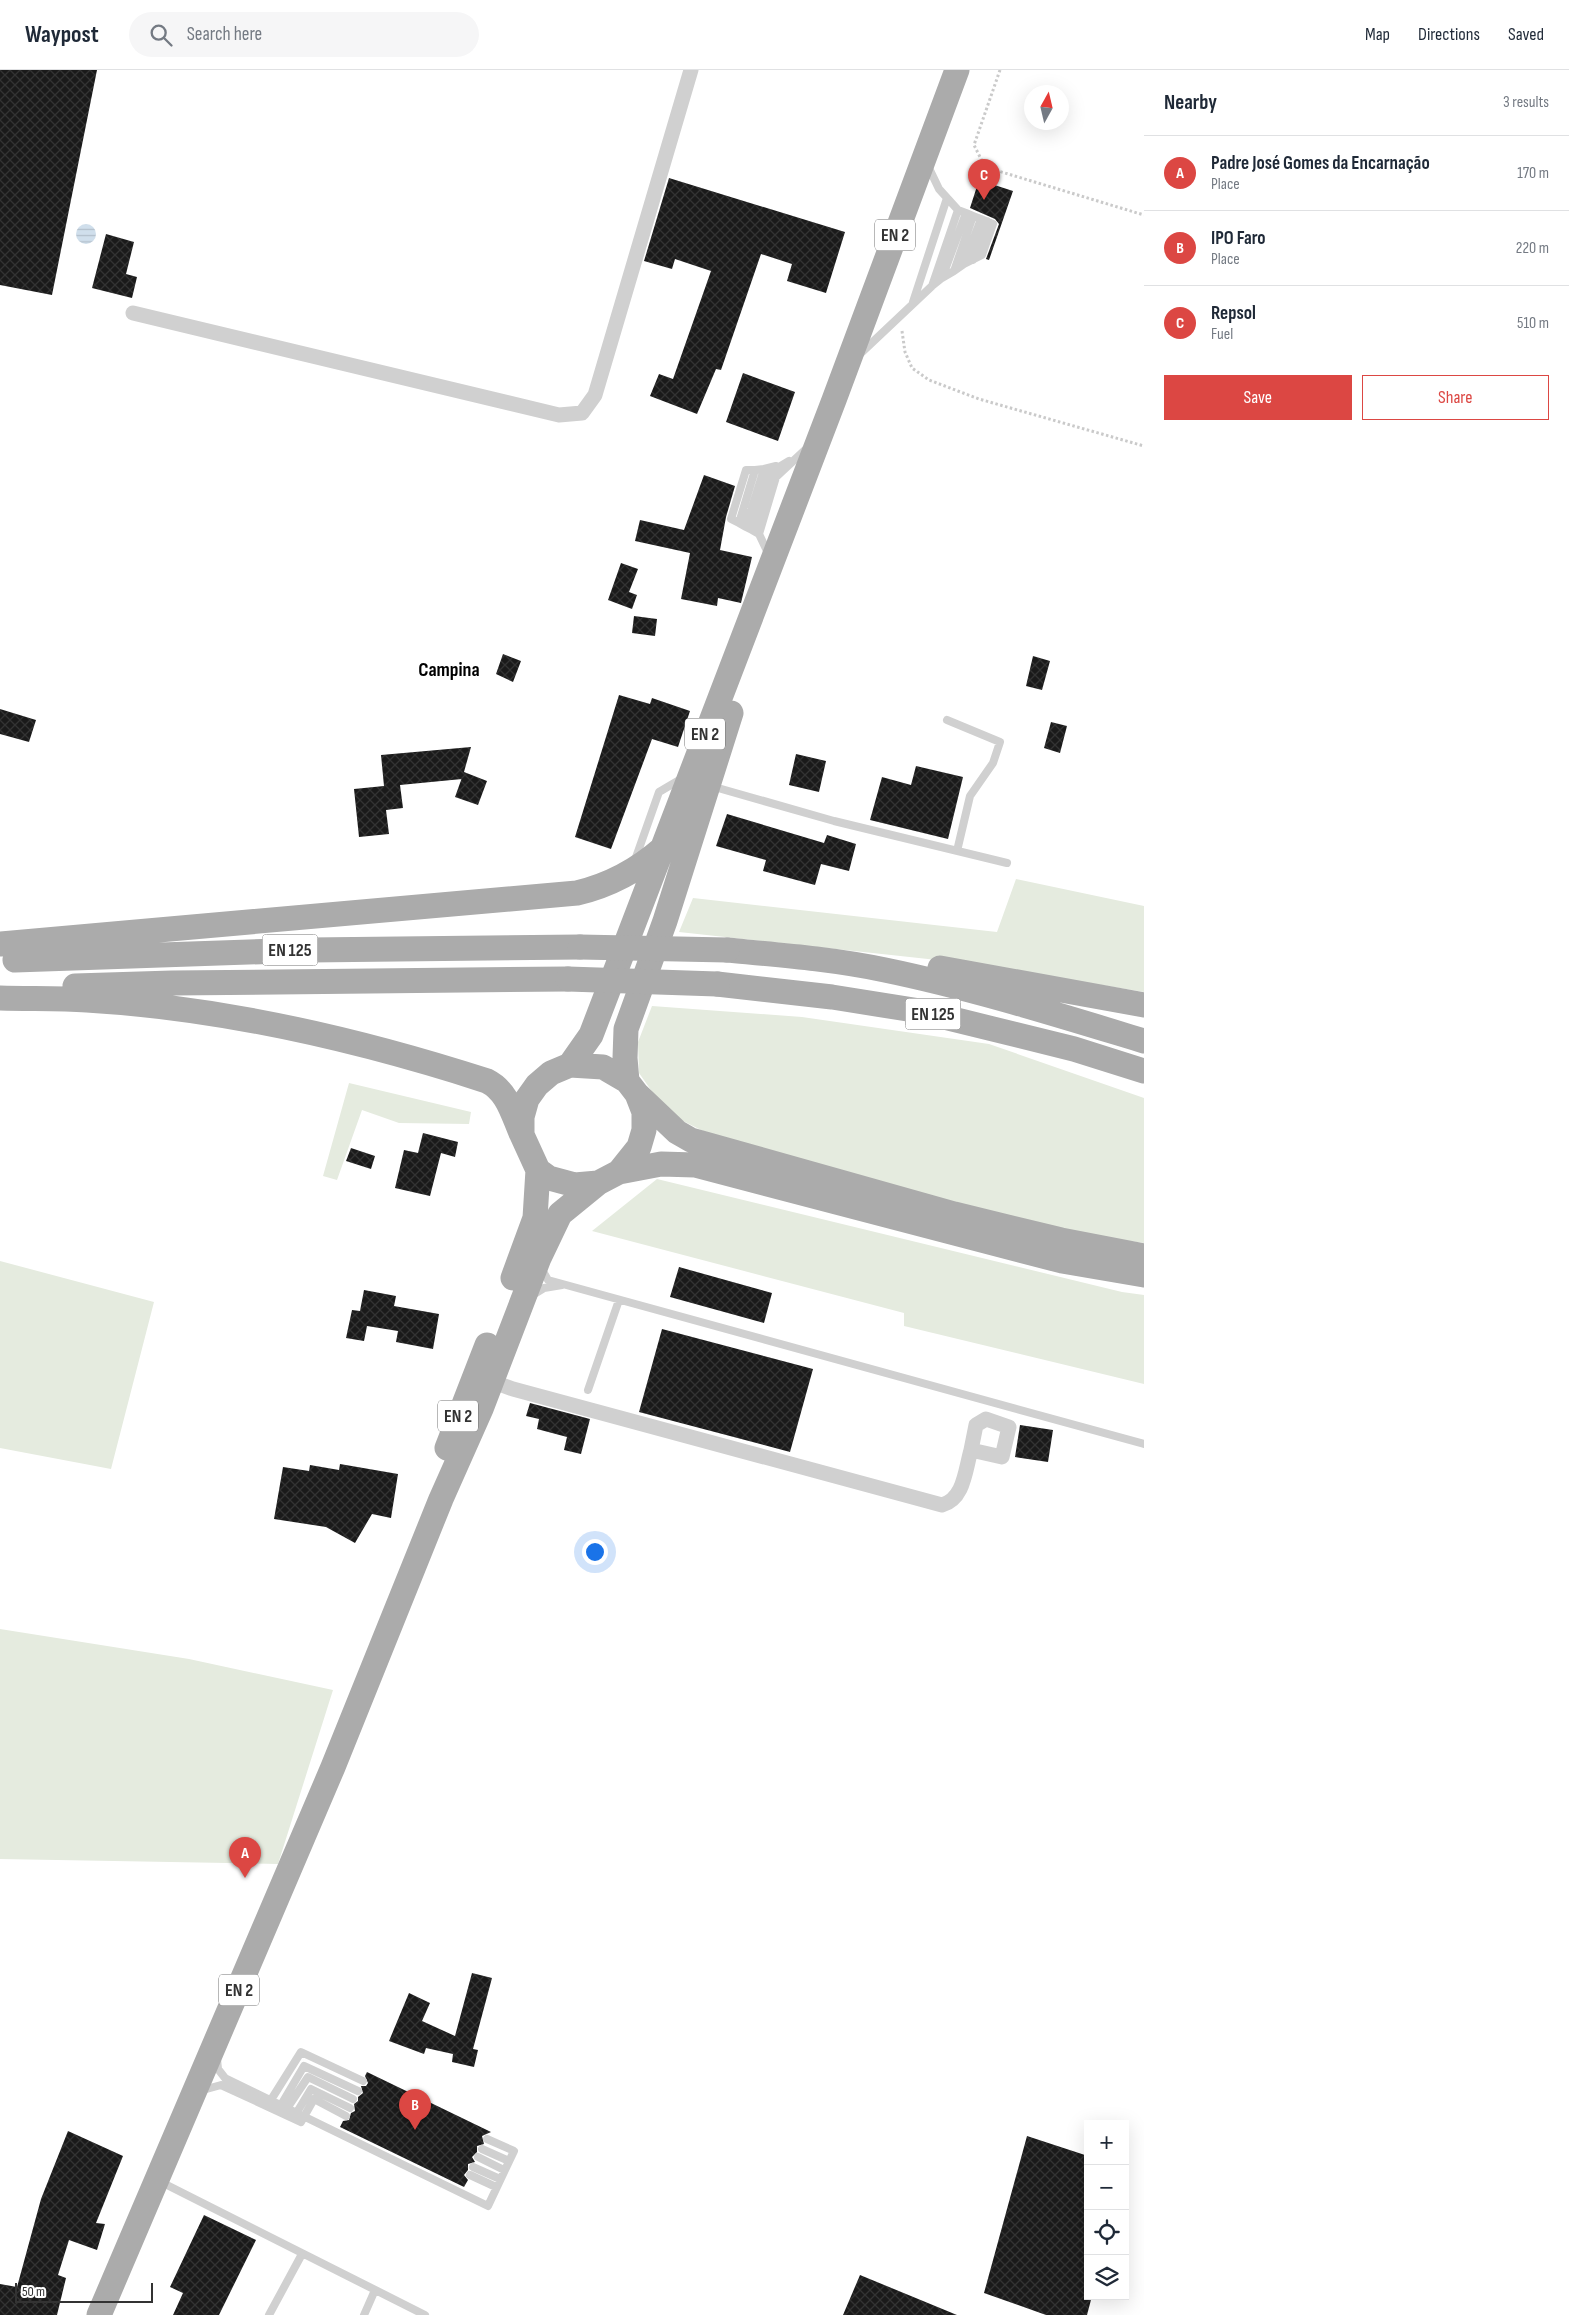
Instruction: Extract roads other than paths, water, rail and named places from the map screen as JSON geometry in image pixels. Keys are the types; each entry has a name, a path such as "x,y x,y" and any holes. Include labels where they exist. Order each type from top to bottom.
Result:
{"main road":[{"name":"EN 2","path":"99,2315 157,2180 211,2075 326,1784 441,1499 491,1381 539,1258 560,1214 609,1178 639,1147 644,1130 644,1112 632,1088 625,1058 626,1029 665,921 699,778 771,563 846,369 957,70"},
{"name":"EN 2","path":"375,1664 429,1496 535,1218 533,1161 522,1135 522,1117 527,1099 537,1084 570,1065 591,1035 663,848 699,778 834,400"},
{"path":"0,944 577,894 598,888 632,872 663,848"},
{"name":"EN 125","path":"0,960 309,950 580,947 727,950 822,959 884,970 932,981 1144,1041"},
{"path":"822,959 877,960 930,966 1144,1005"},
{"name":"EN 125","path":"0,988 172,983 568,980 717,984 832,997 920,1011 1064,1047 1144,1071"},
{"path":"0,998 87,1000 236,1017 303,1030 459,1072 497,1086 510,1107 533,1161 548,1178 561,1183 575,1185 661,1164 695,1166 1062,1261 1144,1275"},
{"path":"570,1065 603,1067 632,1088 677,1132 691,1140 954,1214 1060,1240 1144,1256"}],"street":[{"path":"133,313 559,415 582,413 595,395 691,70"},
{"path":"491,1381 514,1389 942,1505 952,1502 960,1492 971,1450"}],"lane":[{"path":"846,369 932,286 964,264 982,255 992,224 958,210 932,178 925,156"},
{"path":"912,304 947,198"},
{"path":"932,286 958,210"},
{"path":"964,264 977,217"},
{"path":"954,271 977,217"},
{"path":"942,278 977,217"},
{"path":"749,529 776,477 821,434"},
{"path":"749,529 769,473 798,457"},
{"path":"771,563 768,550 749,529 731,520 746,470 783,464"},
{"path":"749,529 760,469"},
{"path":"947,720 1000,742 993,762 970,796 958,851"},
{"path":"632,872 660,792 672,786 699,778 834,821 1008,863"},
{"path":"539,1258 541,1271 548,1280 564,1285 1144,1444"},
{"path":"522,1301 544,1288 564,1285"},
{"path":"588,1390 619,1300"},
{"path":"269,2104 301,2052 363,2081"},
{"path":"282,2110 304,2066 358,2091"},
{"path":"211,2075 488,2206 514,2151 487,2139"},
{"path":"282,2110 308,2077 353,2099"},
{"path":"298,2116 314,2099 348,2112"},
{"path":"482,2149 509,2161"},
{"path":"478,2158 504,2170"},
{"path":"473,2167 498,2183"},
{"path":"470,2175 498,2183"},
{"path":"157,2180 424,2315"},
{"path":"269,2315 302,2254"},
{"path":"364,2315 375,2290"}],"water":[{"path":"86,224 93,227 96,234 93,241 86,244 79,241 76,234 79,227"}],"place":[{"name":"Repsol","path":"984,200"},
{"name":"Padre José Gomes da Encarnação","path":"245,1878"},
{"name":"IPO Faro","path":"415,2130"}],"district":[{"name":"Campina","path":"449,669"}]}
